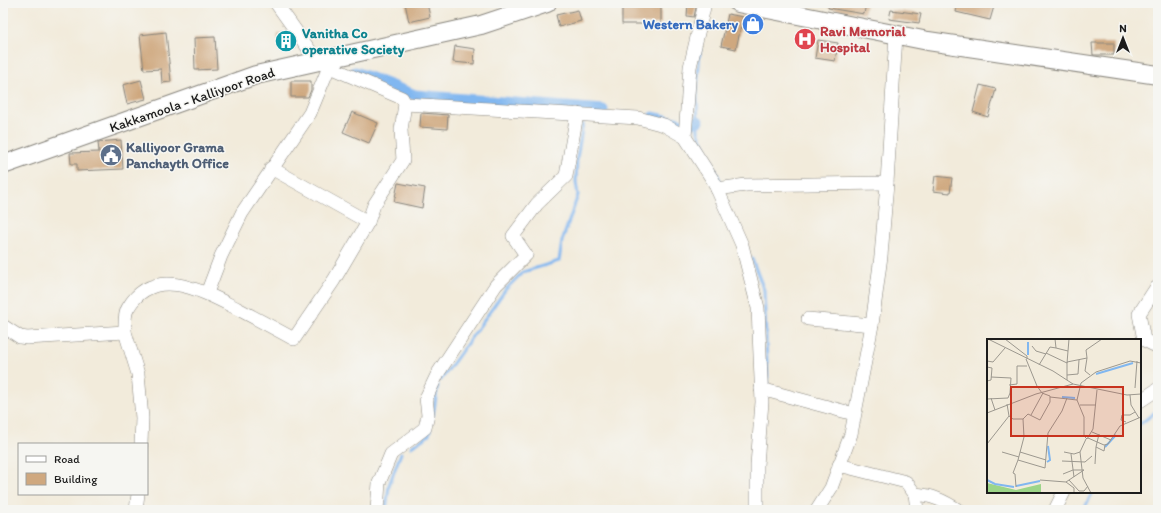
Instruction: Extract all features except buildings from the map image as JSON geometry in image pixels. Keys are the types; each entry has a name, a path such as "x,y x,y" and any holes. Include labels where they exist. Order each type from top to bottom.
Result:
{"main road":[{"name":"Kakkamoola - Kalliyoor Road","path":"3,165 256,75 324,64 481,25 547,3"},
{"path":"738,3 928,41 1158,75"}],"street":[{"path":"141,443 142,418 138,374 125,332 127,309 143,290 158,284 178,284 206,293 294,339 334,280 368,222 374,205 403,160 401,130 405,104 402,98 324,64 276,3"},
{"path":"685,137 690,67 705,3"},
{"path":"817,510 831,488 851,434 872,325 881,256 896,34"},
{"path":"206,293 221,256 242,213 271,168 310,113 324,64"},
{"path":"405,104 638,118 664,125 685,137 722,189 742,246 758,308 762,389 757,510"},
{"path":"376,510 379,483 391,454 424,428 428,415 426,398 438,373 496,285 526,254 513,236 537,204 566,176 577,114"},
{"path":"271,168 368,222"},
{"path":"722,189 746,185 887,183"},
{"path":"1158,288 1156,288 1140,314 1144,340 1158,347"},
{"path":"808,319 872,325"},
{"path":"3,326 20,337 27,338 125,332"},
{"path":"762,389 854,414"},
{"path":"1141,400 1158,389"},
{"path":"839,465 906,482 915,494 917,510"},
{"path":"1055,510 1064,493"},
{"path":"915,494 929,495 958,510"},
{"path":"136,510 138,495"}],"waterway":[{"path":"700,49 697,91 698,131 722,185"},
{"path":"355,72 415,95 603,110"},
{"path":"653,117 680,123"},
{"path":"691,123 698,121"},
{"path":"441,380 506,289 523,272 559,261 562,241 578,195 576,182 577,158 583,124"},
{"path":"752,259 764,290 768,387"},
{"path":"433,415 438,385"},
{"path":"1141,423 1158,410"},
{"path":"411,447 429,435 430,430"},
{"path":"386,510 389,485 401,453"},
{"path":"1083,510 1092,493"}],"place":[{"name":"Western Bakery","path":"753,24"},
{"name":"Ravi Memorial Hospital","path":"805,39"},
{"name":"Vanitha Co operative Society","path":"286,41"},
{"name":"Kalliyoor Grama Panchayth Office","path":"111,155"}]}
